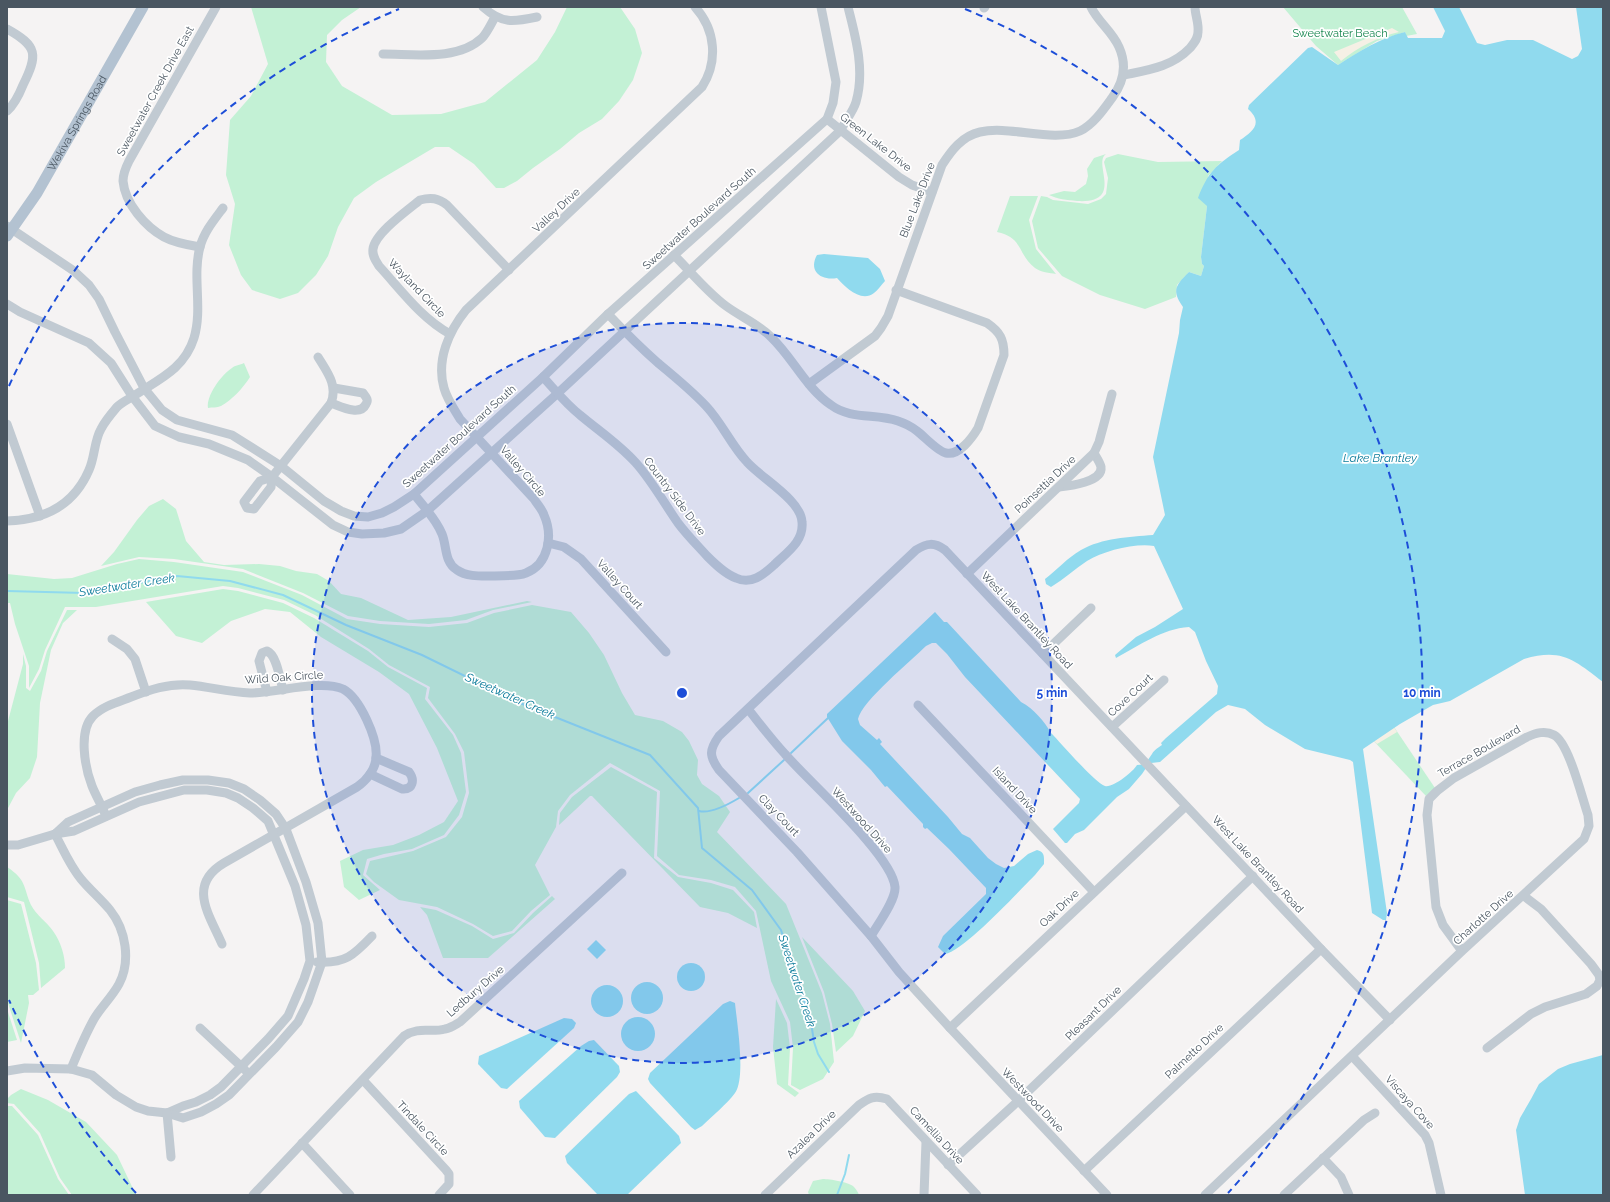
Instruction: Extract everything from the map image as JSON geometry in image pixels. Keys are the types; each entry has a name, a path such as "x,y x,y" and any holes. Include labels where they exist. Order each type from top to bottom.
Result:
{"main road":[{"name":"Wekiva Springs Road","path":"9,230 37,193 143,7"}],"street":[{"name":"Sweetwater Creek Drive East","path":"200,247 180,243 164,237 149,226 136,212 130,202 123,182 124,171 129,161 216,7"},
{"path":"483,7 495,17 507,21 519,21 537,17"},
{"name":"Valley Drive","path":"476,436 460,419 450,403 444,388 441,374 446,345 456,322 466,310 702,87 709,76 713,46 707,23 695,7"},
{"name":"Sweetwater Boulevard South","path":"9,230 74,271 89,285 100,299 114,332 144,388 162,410 177,420 232,435 281,466 324,501 341,511 354,516 368,516 382,513 414,494 542,377 608,314 827,119 833,103 836,82 821,7"},
{"path":"7,304 20,312 89,343 111,363 132,396 155,426 179,437 209,444 248,460 272,477 320,516 333,525 348,532 362,534 384,533 401,529 427,511 490,452 558,393 841,130 856,103 860,76 857,40 848,7"},
{"name":"Blue Lake Drive","path":"809,384 875,336 881,328 888,316 896,290 942,165 958,144 970,136 981,132 1004,131 1056,135 1081,131 1106,107 1120,88 1124,75 1124,61 1119,47 1112,35 1091,7"},
{"path":"1124,75 1155,69 1171,63 1187,51 1195,42 1198,33 1195,7"},
{"path":"383,54 444,54 460,51 482,37 495,17"},
{"path":"7,29 21,36 28,43 34,58 32,66 14,103 7,111"},
{"name":"Green Lake Drive","path":"827,119 899,177 912,185 932,192"},
{"name":"Wayland Circle","path":"450,334 427,319 379,266 374,258 373,250 379,236 420,200 435,198 447,205 509,270"},
{"path":"7,521 23,521 40,516 56,509 74,496 89,469 100,430 109,416 119,405 173,370 186,354 194,338 198,314 197,270 200,247 207,230 223,208"},
{"path":"674,255 727,307 756,324 771,337 789,356 821,398 832,407 851,415 881,416 898,421 916,430 941,451 946,453 953,452 962,447 978,428 1004,355 1004,344 1001,335 996,329 987,323 896,290"},
{"name":"Country Side Drive","path":"542,377 579,415 616,443 636,463 694,542 725,572 744,581 754,580 764,574 793,548 802,531 802,522 797,508 748,464 736,450 724,429 707,407 690,389 655,360 608,314"},
{"path":"272,477 331,403 334,396 334,388 331,378 318,357"},
{"path":"331,403 353,410 360,410 365,407 368,402 363,393 334,388"},
{"name":"Poinsettia Drive","path":"967,574 1094,453 1099,442 1112,394"},
{"path":"7,424 40,516"},
{"name":"Valley Circle","path":"414,494 438,525 443,535 450,564 456,570 478,576 515,575 527,572 537,565 544,555 548,543 549,533 544,514 534,500 476,436"},
{"path":"1059,487 1078,485 1098,475 1101,467 1094,453"},
{"name":"Valley Court","path":"548,543 564,548 581,558 666,652"},
{"name":"West Lake Brantley Road","path":"748,710 916,550 932,543 938,545 945,550 1321,949 1390,1020"},
{"path":"1043,654 1091,608"},
{"path":"112,639 127,649 135,659 146,692"},
{"path":"267,692 259,661 262,653 267,652 274,658 283,690"},
{"name":"Cove Court","path":"1112,727 1164,680"},
{"name":"Wild Oak Circle","path":"106,816 93,787 86,764 84,739 86,728 92,717 107,706 162,687 188,685 226,691 267,692 333,686 344,690 356,701 364,713 375,743 376,758 370,774 365,782 214,870 208,876 203,890 204,902 222,944"},
{"name":"Island Drive","path":"918,705 1094,892"},
{"name":"Clay Court","path":"748,710 719,736 711,753 713,761 719,770 797,852 871,936"},
{"name":"Westwood Drive","path":"748,710 786,755 856,828 888,868 894,879 896,889 894,899 871,936 899,972 950,1028 1107,1195"},
{"name":"Terrace Boulevard","path":"1462,951 1443,925 1438,914 1435,900 1427,815 1429,799 1436,791 1464,772 1527,737 1540,732 1549,733 1558,738 1566,750 1588,815 1589,830"},
{"path":"370,774 402,789 410,787 413,782 413,777 409,772 376,758"},
{"path":"183,780 184,790"},
{"path":"7,1071 25,1068 71,1069 92,1075 116,1095 136,1107 148,1111 167,1113 183,1118 201,1112 229,1095 298,1022 308,1002 322,962 318,923 306,882 286,829 276,814 244,789 229,783 208,780 183,780 135,792 68,822 55,834"},
{"path":"7,845 18,845 55,834 74,831 139,802 184,790 207,790 226,793 238,798 254,808 268,821 295,886 306,925 310,961 297,997 288,1016 268,1039 221,1087 210,1095 167,1113"},
{"name":"Oak Drive","path":"950,1028 1186,806"},
{"name":"Charlotte Drive","path":"1390,1020 1462,951 1580,844 1589,830"},
{"path":"55,834 70,864 116,919 122,932 126,954 124,969 119,984 94,1018 71,1069"},
{"name":"Ledbury Drive","path":"253,1195 363,1080 393,1046 408,1033 420,1029 443,1030 460,1022 622,873"},
{"name":"Pleasant Drive","path":"948,1165 1018,1102 1253,876"},
{"path":"1487,1048 1531,1014 1545,1007 1586,994 1597,986 1600,980 1599,975 1591,964 1541,909 1524,896"},
{"path":"310,961 338,961 351,957 372,936"},
{"name":"Palmetto Drive","path":"1084,1171 1321,949"},
{"path":"1205,1195 1390,1020"},
{"path":"200,1028 249,1074"},
{"name":"Viscaya Cove","path":"1352,1056 1425,1135 1429,1143 1441,1195"},
{"name":"Tindale Circle","path":"363,1080 449,1174 449,1184 439,1195"},
{"name":"Camellia Drive","path":"878,1096 886,1099 976,1195"},
{"name":"Azalea Drive","path":"765,1195 859,1105 868,1098 878,1096"},
{"path":"167,1113 171,1157"},
{"path":"1284,1195 1364,1120 1375,1113"},
{"path":"924,1195 926,1142"},
{"path":"302,1144 350,1195"},
{"path":"1323,1158 1342,1177 1349,1195"}],"green space":[{"path":"251,7 361,7 342,20 327,35 326,62 342,86 392,115 441,114 485,102 537,60 555,32 567,7 620,7 635,29 642,53 633,80 619,101 602,119 579,133 517,181 504,188 496,188 474,164 449,147 435,147 376,182 354,198 338,227 328,256 316,275 298,293 280,299 252,290 241,275 229,245 235,204 226,175 230,120 251,96 268,64"},
{"name":"Sweetwater Beach","path":"1283,7 1402,7 1417,34 1406,36 1405,32 1377,41 1338,65 1316,46"},
{"path":"1106,154 1103,159 1102,166 1105,182 1104,190 1100,196 1092,200 1077,201 1066,200 1049,195 1064,191 1075,192 1086,184 1088,176 1087,169 1094,158"},
{"path":"1118,154 1158,162 1222,161 1208,176 1207,206 1201,257 1202,264 1204,266 1201,276 1189,272 1177,285 1176,297 1145,309 1100,295 1062,276 1038,248 1032,221 1041,196 1053,200 1088,204 1101,199 1106,194 1108,178 1104,162 1106,158"},
{"path":"1010,196 1038,196 1029,220 1036,249 1056,274 1035,268 1029,263 1012,238 997,232"},
{"path":"244,363 250,377 244,385 233,397 219,407 208,408 209,398 215,386 223,376 233,367"},
{"path":"163,499 176,509 186,541 204,562 224,565 259,564 280,566 296,571 317,574 329,581 341,594 361,598 408,620 451,617 527,601 532,602 493,610 466,620 429,624 380,621 348,616 303,593 243,569 174,559 139,557 101,566 114,552 149,506"},
{"path":"139,559 174,562 243,572 302,595 347,619 380,624 429,627 467,623 494,613 532,605 571,612 589,633 604,655 622,693 635,715 663,721 682,732 689,741 698,760 697,775 702,784 719,796 730,812 717,832 786,904 822,993 830,1024 834,1062 823,1079 800,1090 791,1085 793,1048 790,1022 771,981 756,911 735,887 711,880 679,875 657,856 660,791 610,763 570,795 558,811 556,827 535,865 550,895 531,911 512,931 493,936 473,924 437,907 399,900 374,882 366,874 370,861 413,851 446,837 462,817 469,793 464,752 455,734 428,698 430,687 389,665 369,649 315,615 284,600 238,588 223,586 96,607 65,607 45,650 39,669 29,688 29,666 15,624 10,603 7,603 7,574 54,579 72,578"},
{"path":"223,589 238,591 283,603 314,618 368,651 388,667 427,688 425,699 453,735 461,753 466,792 459,815 444,835 412,849 367,859 363,875 380,890 359,900 344,887 340,861 363,850 393,845 419,835 444,822 458,801 437,748 409,694 379,672 321,637 290,612 265,609 231,621 202,643 176,636 146,602"},
{"path":"67,610 77,610 63,623 51,650 40,703 37,757 30,778 16,793 7,810 7,725 23,664 23,654 26,666 26,688 30,691 41,671 47,651"},
{"path":"1390,721 1435,788 1426,796 1368,735"},
{"path":"611,767 657,792 654,858 678,877 711,883 733,890 754,912 757,928 728,913 700,907 592,796 590,796 559,825 560,813 572,797"},
{"path":"7,867 18,876 24,884 31,905 53,931 62,949 65,968 41,988 39,963 24,902 7,897"},
{"path":"552,896 555,899 488,958 443,958 427,915 420,907 436,910 472,926 493,939 514,933"},
{"path":"7,900 21,904 36,963 39,990 33,995 28,995 29,1003 21,1043 7,1000"},
{"path":"802,937 853,991 865,1011 853,1036 836,1052 832,1024 824,992"},
{"path":"776,999 787,1023 790,1048 788,1085 799,1093 795,1097 777,1084 773,1047"},
{"path":"7,1009 17,1040 7,1042"},
{"path":"21,1089 48,1100 86,1122 117,1155 136,1195 72,1195 60,1178 40,1133 14,1104 7,1103 7,1099 11,1095"},
{"path":"7,1106 12,1106 38,1135 58,1179 69,1195 7,1195"},
{"path":"823,1179 844,1182 852,1185 859,1195 809,1195 808,1192 813,1181"}],"sand":[{"path":"1392,28 1399,32 1368,43 1341,61 1334,52"},
{"path":"1390,721 1397,732 1377,744 1368,735"}],"water":[{"name":"Lake Brantley","path":"1433,7 1459,7 1477,43 1485,45 1507,40 1533,40 1572,59 1578,56 1582,49 1576,7 1603,7 1603,682 1567,658 1548,655 1524,659 1450,701 1433,705 1400,724 1363,749 1387,913 1386,920 1383,920 1372,913 1353,762 1350,760 1305,749 1265,725 1245,709 1228,705 1216,712 1160,762 1151,763 1129,789 1117,797 1084,830 1075,834 1067,843 1065,843 1053,829 1079,803 1080,799 965,677 947,654 936,643 932,643 926,646 868,702 861,711 858,719 860,725 877,740 879,738 882,742 880,744 962,834 970,838 988,858 996,864 1004,868 1014,866 1028,854 1037,850 1044,855 1044,864 1035,875 978,932 965,943 945,954 938,947 943,936 986,894 986,888 949,849 927,828 925,829 923,827 923,824 887,786 885,787 871,770 842,741 827,717 827,714 935,612 944,622 947,622 1021,702 1038,716 1051,733 1086,771 1105,786 1113,785 1127,775 1137,765 1145,763 1154,751 1162,745 1161,743 1166,738 1217,694 1218,686 1206,661 1195,632 1189,627 1179,628 1160,634 1116,658 1115,655 1136,637 1183,609 1154,546 1146,545 1128,547 1110,551 1094,557 1051,587 1046,584 1045,579 1071,557 1089,546 1116,539 1153,535 1165,515 1153,457 1183,307 1176,292 1178,284 1189,272 1201,276 1204,266 1202,264 1201,257 1207,206 1198,198 1209,175 1224,160 1239,150 1240,140 1249,134 1254,127 1256,123 1253,114 1248,109 1249,105 1308,48 1312,47 1338,65 1379,41 1405,32 1408,38 1442,38 1445,31"},
{"path":"824,254 868,258 880,269 885,281 874,293 869,296 854,293 844,286 837,278 826,278 818,274 814,266 815,261 817,255"},
{"path":"596,940 606,950 597,959 587,949"},
{"path":"691,963 701,967 705,977 701,987 691,991 681,987 677,977 681,967"},
{"path":"650,982 656,984 661,989 663,998 661,1007 656,1012 644,1014 638,1012 633,1007 631,995 633,989 638,984"},
{"path":"604,985 610,985 620,992 623,1001 622,1007 616,1014 610,1017 604,1017 594,1010 591,1004 591,998 598,988"},
{"path":"730,1001 735,1003 739,1036 740,1075 738,1086 728,1102 702,1126 695,1130 650,1083 648,1079 650,1073 723,1004"},
{"path":"638,1017 650,1022 655,1034 650,1046 638,1051 626,1046 621,1034 626,1022"},
{"path":"564,1018 572,1019 576,1023 574,1028 507,1089 501,1088 478,1064 479,1056"},
{"path":"594,1040 619,1066 620,1072 617,1077 555,1138 545,1137 520,1108 519,1101 581,1046"},
{"path":"1603,1055 1603,1195 1525,1195 1516,1130 1520,1118 1539,1084 1558,1069 1570,1064"},
{"path":"636,1091 679,1136 681,1143 627,1195 598,1195 567,1163 565,1156 629,1094"}],"waterway":[{"name":"Sweetwater Creek","path":"7,591 84,593 177,576 230,581 283,595 346,625 422,655 520,703 650,755 698,808 702,848 752,890 781,930 811,1022 814,1042 818,1054 829,1072"},
{"path":"791,753 828,718"},
{"path":"748,793 784,760"},
{"path":"699,811 703,812 714,810 739,798"},
{"name":"Sweetwater Creek","path":"837,1195 845,1174 849,1155"}]}
